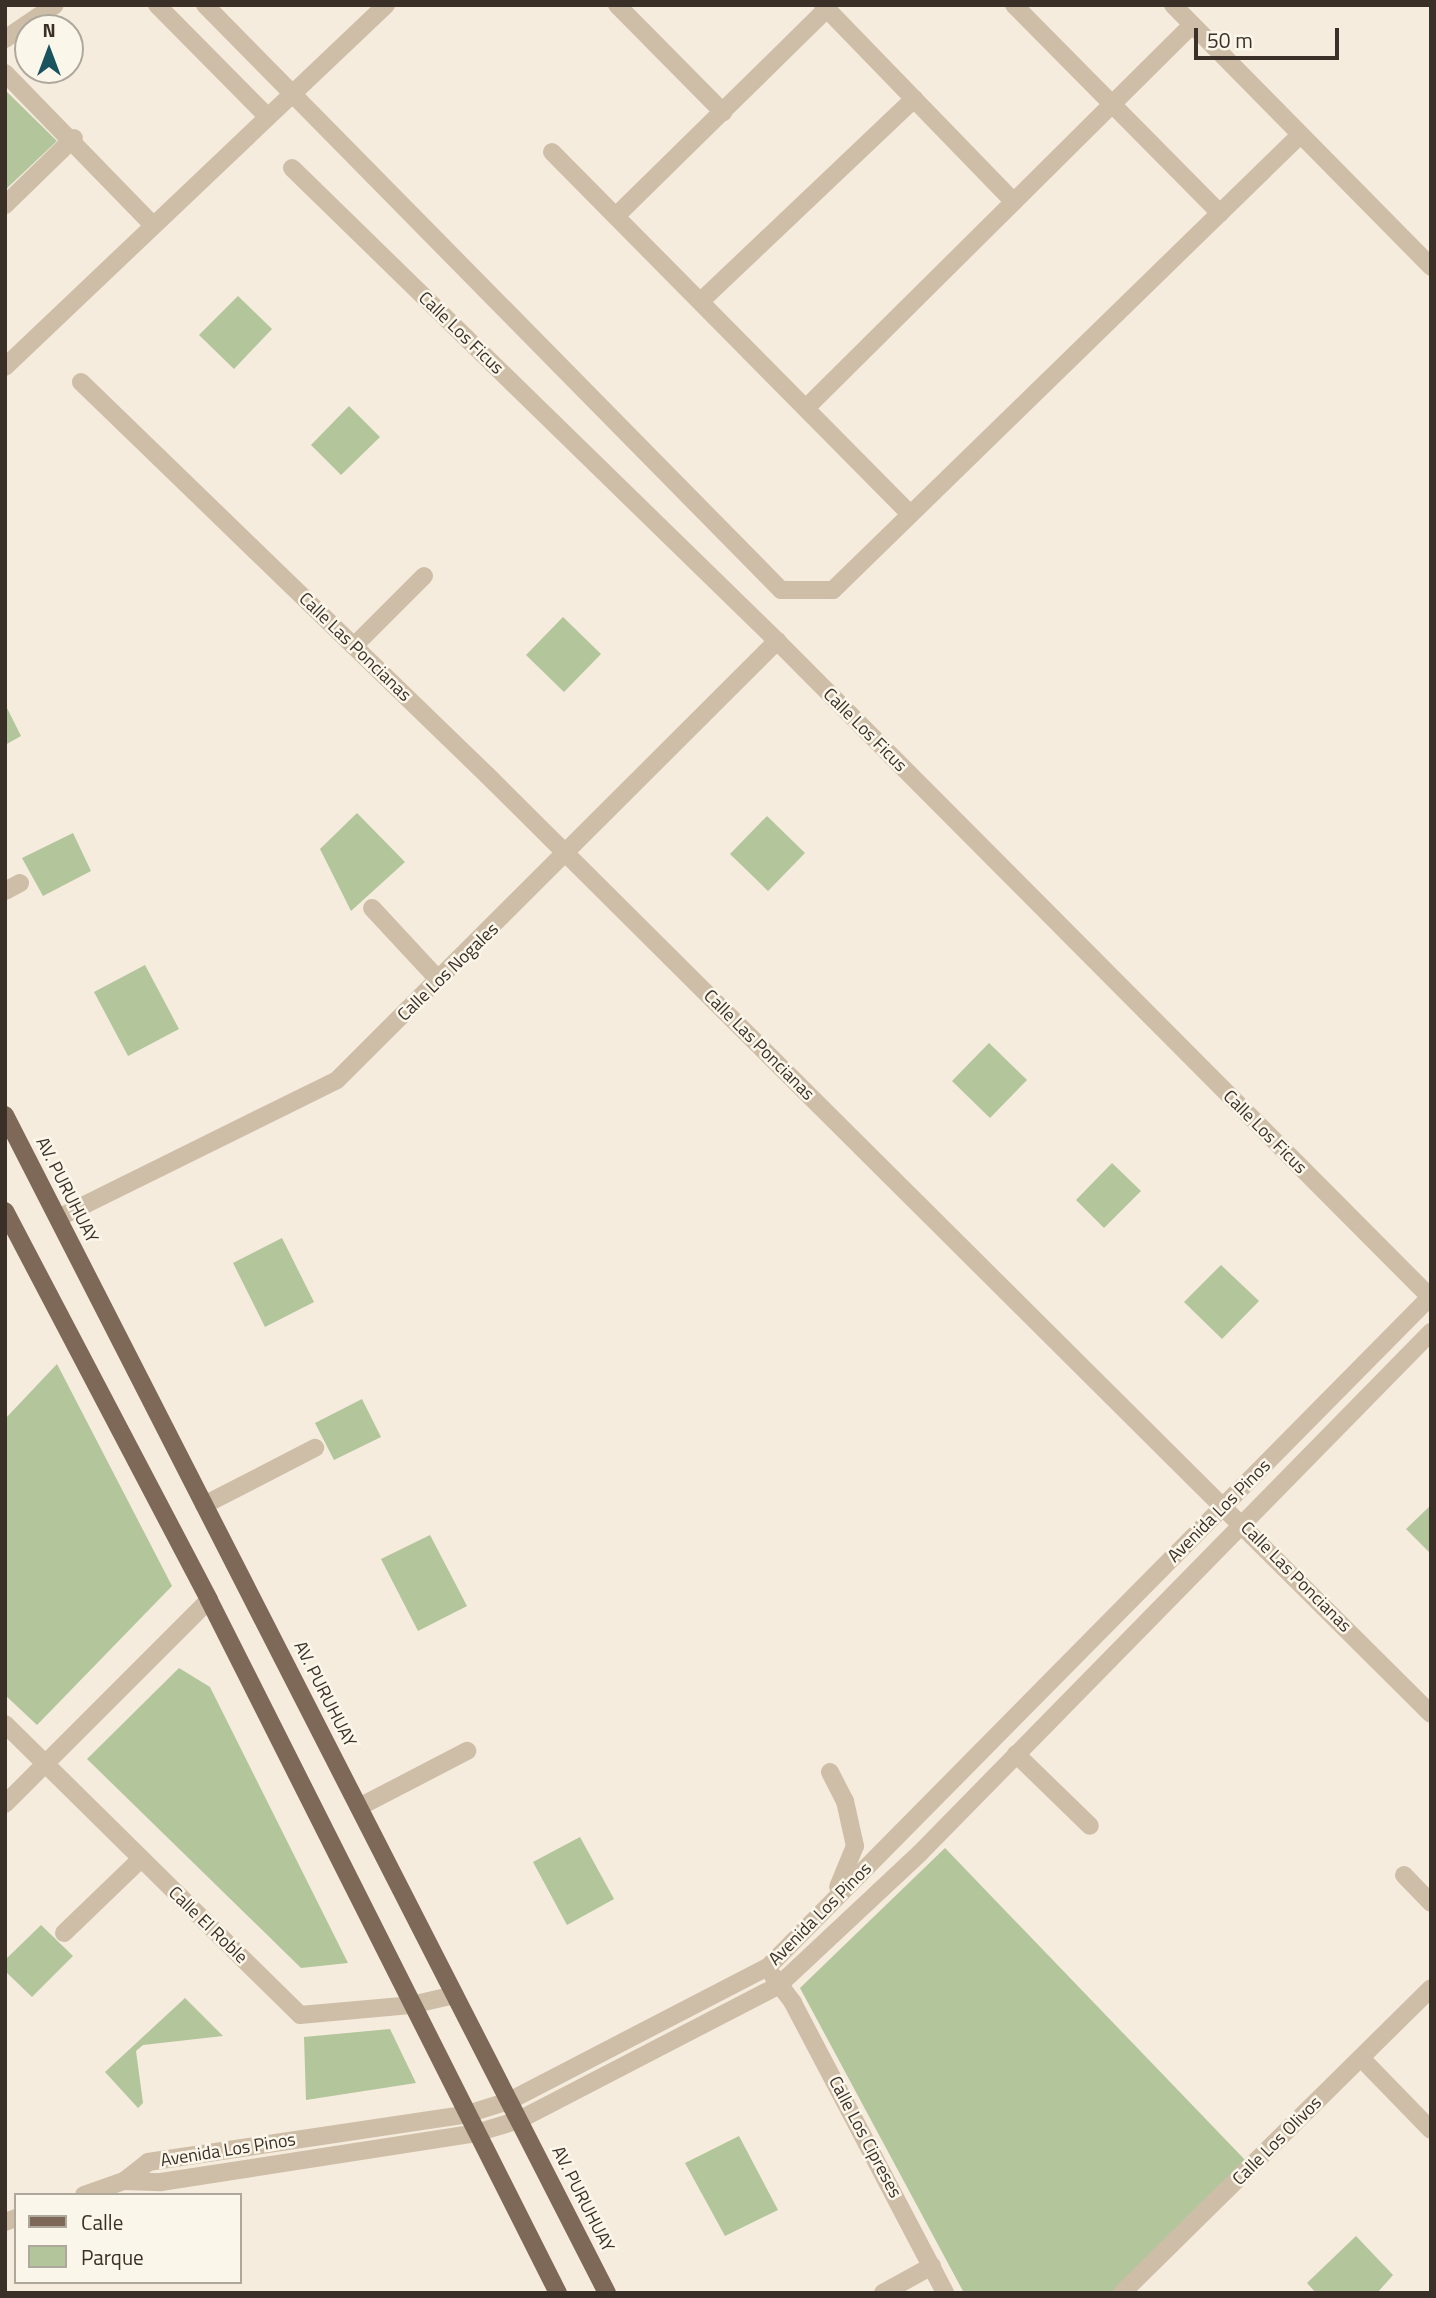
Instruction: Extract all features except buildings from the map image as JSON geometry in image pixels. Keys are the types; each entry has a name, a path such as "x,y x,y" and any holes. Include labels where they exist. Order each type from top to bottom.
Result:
{"main road":[{"name":"AV. PURUHUAY","path":"5,1115 607,2293"},
{"path":"5,1211 209,1601 464,2115 476,2133 558,2293"}],"street":[{"path":"5,40 55,5"},
{"path":"157,5 267,116"},
{"path":"205,5 781,590 833,590 1300,135"},
{"path":"5,367 152,223 386,5"},
{"path":"617,5 723,112"},
{"path":"1014,5 1220,213"},
{"path":"1173,5 1431,267"},
{"path":"616,216 723,112 825,7 1014,202"},
{"path":"807,407 1192,25"},
{"path":"5,73 74,138 152,223"},
{"path":"701,301 914,99"},
{"path":"5,205 74,138"},
{"path":"552,152 910,514"},
{"name":"Calle Los Ficus","path":"292,168 777,642 1430,1298"},
{"name":"Calle Las Poncianas","path":"81,382 567,855 1431,1714"},
{"path":"354,646 424,576"},
{"name":"Calle Los Nogales","path":"58,1218 337,1080 567,855 777,642"},
{"path":"372,908 439,980"},
{"name":"Avenida Los Pinos","path":"124,2181 148,2162 464,2115 509,2101 768,1967 1430,1298"},
{"name":"Avenida Los Pinos","path":"124,2181 160,2182 476,2133 519,2120 779,1985 1016,1754 1431,1332"},
{"path":"204,1505 315,1448"},
{"path":"5,1804 209,1601"},
{"name":"Calle El Roble","path":"5,1724 300,2015 411,2005 455,1995"},
{"path":"359,1807 467,1751"},
{"path":"1016,1754 1090,1826"},
{"path":"821,1913 847,1871 855,1846 845,1801 830,1772"},
{"path":"64,1933 141,1859"},
{"path":"1404,1875 1431,1902"},
{"name":"Calle Los Cipreses","path":"768,1967 813,2039 945,2293"},
{"name":"Calle Los Olivos","path":"1122,2293 1431,1988"},
{"path":"1361,2058 1431,2130"},
{"path":"90,2193 124,2181"},
{"path":"883,2293 932,2266"}],"green space":[{"path":"5,90 57,141 5,190"},
{"path":"238,296 272,329 234,369 199,335"},
{"path":"349,406 380,437 341,475 311,445"},
{"path":"563,617 601,654 564,692 526,655"},
{"path":"5,704 21,736 5,745"},
{"path":"357,813 405,862 351,911 320,849"},
{"path":"767,816 805,853 768,891 730,854"},
{"path":"73,833 91,871 43,896 22,858"},
{"path":"145,965 179,1029 128,1056 94,992"},
{"path":"989,1043 1027,1080 990,1118 952,1081"},
{"path":"1112,1163 1141,1191 1104,1228 1076,1200"},
{"path":"282,1238 314,1302 265,1327 233,1263"},
{"path":"1221,1265 1259,1301 1222,1339 1184,1302"},
{"path":"57,1364 172,1586 37,1725 5,1695 5,1419"},
{"path":"362,1399 381,1437 334,1460 315,1423"},
{"path":"1431,1505 1431,1554 1406,1529"},
{"path":"430,1535 467,1606 418,1631 381,1559"},
{"path":"179,1668 210,1687 348,1963 301,1968 87,1759"},
{"path":"580,1837 614,1899 567,1925 533,1862"},
{"path":"945,1848 1248,2163 1117,2293 964,2293 800,1988"},
{"path":"41,1925 73,1956 32,1997 5,1971 5,1960"},
{"path":"185,1998 223,2036 143,2045 136,2051 143,2103 138,2108 105,2072"},
{"path":"390,2029 416,2083 306,2100 304,2037"},
{"path":"739,2136 778,2210 725,2236 685,2163"},
{"path":"1356,2236 1393,2275 1377,2293 1316,2293 1307,2283"}]}
